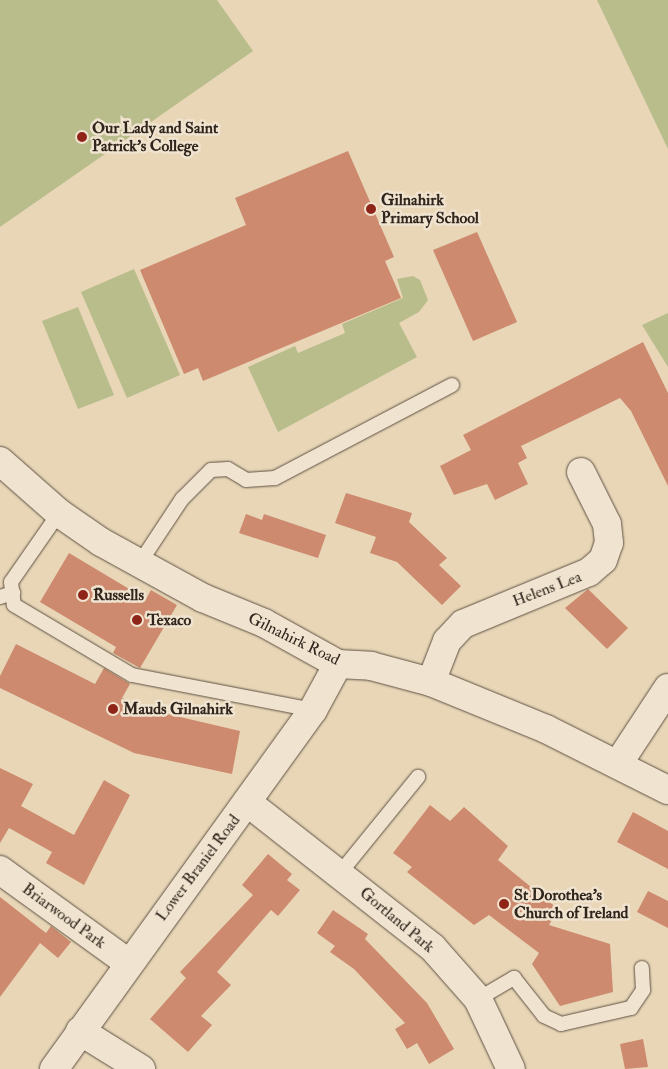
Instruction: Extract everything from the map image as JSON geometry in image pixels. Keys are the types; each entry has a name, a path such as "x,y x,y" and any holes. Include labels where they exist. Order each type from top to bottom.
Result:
{"street":[{"name":"Gilnahirk Road","path":"0,461 59,513 139,564 338,664 371,666 431,682 618,764 668,790"},
{"name":"Helens Lea","path":"431,682 448,640 463,624 589,572 603,560 609,544 607,524 581,472"},
{"name":"Lower Braniel Road","path":"54,1069 128,962 248,802 313,710 338,664"},
{"path":"618,764 668,688"},
{"name":"Gortland Park","path":"248,802 433,948 478,999 511,1069"},
{"name":"Briarwood Park","path":"0,870 128,962"},
{"path":"80,1031 141,1069"}],"lane":[{"path":"139,564 182,499 211,470 228,470 246,480 275,478 452,385"},
{"path":"59,513 11,582 6,595 14,605 132,675 313,710"},
{"path":"340,873 418,777"},
{"path":"478,999 514,978 544,1016 561,1024 631,1008 643,990 642,968"}],"green space":[{"name":"Our Lady and Saint Patrick's College","path":"0,0 217,0 253,51 0,227"},
{"path":"597,0 668,0 668,149"},
{"path":"134,269 180,375 127,398 81,292"},
{"path":"413,276 420,280 428,300 419,312 399,323 417,357 278,432 248,367 295,346 298,353 345,333 342,324 403,298 397,279"},
{"path":"78,307 114,395 78,409 42,321"},
{"path":"668,313 668,367 642,325"}],"building":[{"path":"348,151 394,257 385,261 401,298 203,381 198,368 184,374 140,270 246,225 235,198"},
{"path":"477,232 517,322 473,341 433,250"},
{"path":"643,342 668,393 668,486 631,411 620,398 521,446 527,458 518,463 528,484 495,500 487,484 454,495 440,466 471,450 463,435"},
{"path":"346,493 412,513 409,522 447,558 439,565 461,586 442,605 397,562 370,553 376,537 335,523"},
{"path":"246,514 262,520 264,514 326,535 318,558 239,533"},
{"path":"69,553 146,599 151,590 177,605 140,668 113,653 116,647 40,602"},
{"path":"588,589 628,628 607,649 565,608"},
{"path":"16,644 95,684 104,668 130,684 122,698 146,709 240,731 232,774 134,753 0,688 0,676"},
{"path":"0,768 33,784 21,806 74,835 104,780 130,795 84,885 46,863 52,852 9,828 0,843"},
{"name":"St Dorothea's Church of Ireland","path":"430,805 450,821 464,807 508,846 498,860 558,909 549,925 610,944 613,992 560,1006 532,964 539,953 489,915 474,925 407,872 412,867 393,853"},
{"path":"633,812 668,831 668,869 617,842"},
{"path":"268,854 292,874 287,880 300,890 278,916 271,910 217,972 231,985 201,1016 212,1025 188,1052 150,1019 186,978 180,972 253,895 242,885"},
{"path":"648,891 668,901 668,928 637,912"},
{"path":"0,897 46,933 51,926 71,942 58,958 40,943 0,997"},
{"path":"333,910 368,934 365,939 427,1003 454,1049 429,1064 417,1043 407,1049 395,1029 405,1023 354,969 330,952 335,946 317,933"},
{"path":"643,1039 648,1067 625,1069 620,1044"}],"place":[{"name":"Our Lady and Saint Patrick's College","path":"82,137"},
{"name":"Gilnahirk Primary School","path":"371,209"},
{"name":"Russells","path":"83,595"},
{"name":"Texaco","path":"137,620"},
{"name":"Mauds Gilnahirk","path":"113,709"},
{"name":"St Dorothea's Church of Ireland","path":"504,904"}]}
